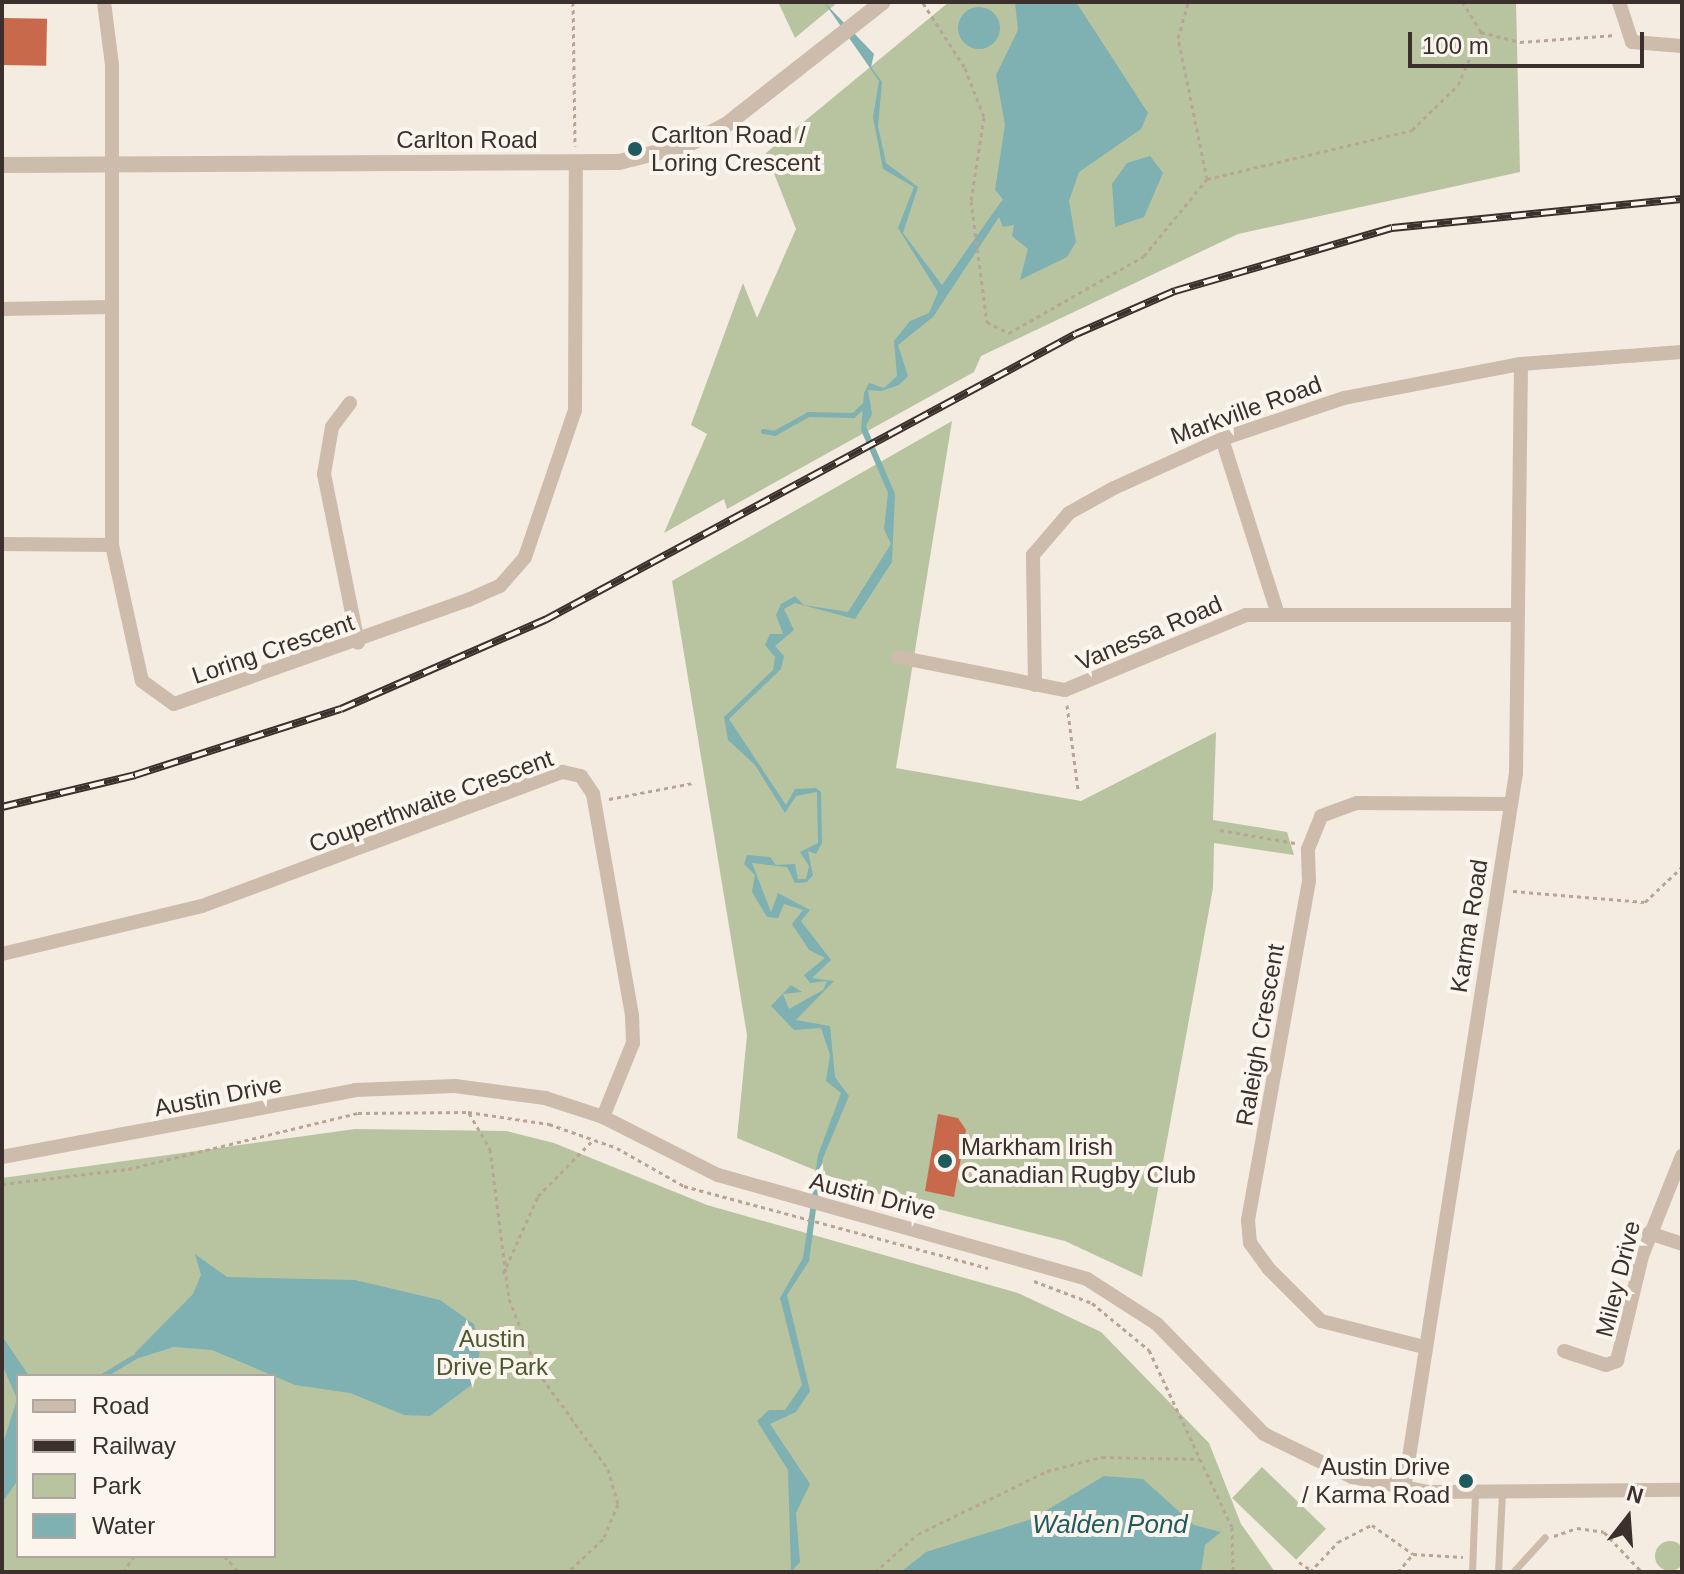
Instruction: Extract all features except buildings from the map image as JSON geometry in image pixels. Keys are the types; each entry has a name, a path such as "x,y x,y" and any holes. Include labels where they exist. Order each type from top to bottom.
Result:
{"street":[{"name":"Loring Crescent","path":"104,2 112,164 112,545 142,681 161,700 190,702 358,643 500,586 525,557 575,410 576,165"},
{"name":"Carlton Road","path":"2,165 576,165 687,145 739,116 883,2"},
{"path":"1619,2 1625,34 1650,47 1682,46"},
{"path":"2,309 111,307"},
{"name":"Markville Road","path":"1035,685 1030,587 1041,538 1069,513 1222,439 1344,398 1521,364 1682,352"},
{"name":"Karma Road","path":"1404,1489 1511,804 1521,364"},
{"path":"350,403 332,427 324,474 358,643"},
{"path":"1222,439 1277,611"},
{"path":"2,544 112,545"},
{"name":"Vanessa Road","path":"898,657 1065,690 1184,637 1277,611 1516,615"},
{"name":"Couperthwaite Crescent","path":"2,954 202,906 563,772 581,776 594,802 632,1015 633,1043 603,1117"},
{"name":"Raleigh Crescent","path":"1424,1347 1321,1321 1291,1299 1250,1243 1248,1220 1309,881 1309,846 1321,816 1357,803 1511,804"},
{"name":"Austin Drive","path":"2,1157 355,1090 482,1087 603,1117 718,1175 1087,1279 1157,1324 1264,1434 1352,1477 1404,1489 1475,1493 1682,1490"},
{"name":"Miley Drive","path":"1564,1351 1606,1365 1617,1361 1649,1233 1682,1156"},
{"path":"1649,1233 1682,1244"}],"lane":[{"path":"1472,1572 1475,1493"},
{"path":"1498,1572 1502,1493"},
{"path":"1513,1572 1545,1537"}],"path":[{"path":"573,2 576,165"},
{"path":"1188,2 1178,38 1207,179"},
{"path":"1463,2 1481,32 1520,42 1625,34"},
{"path":"923,3 965,68 984,117 971,201 987,322 1009,333 1144,256 1207,179 1412,130 1458,85 1481,32"},
{"path":"1065,690 1078,790"},
{"path":"594,802 693,783"},
{"path":"1220,830 1309,846"},
{"path":"1497,890 1645,902 1682,867"},
{"path":"468,1112 496,1181 503,1274 538,1372 608,1469 618,1504 603,1539 568,1572"},
{"path":"2,1184 128,1169 358,1113 468,1112 593,1140 684,1186 992,1269"},
{"path":"503,1274 538,1196 593,1140"},
{"path":"1022,1276 1092,1303 1149,1350 1232,1527 1233,1572"},
{"path":"875,1572 918,1534 1047,1471 1102,1457 1200,1459"},
{"path":"1299,1562 1310,1571 1364,1526 1390,1533 1413,1554 1473,1558"},
{"path":"1545,1537 1577,1528 1604,1532 1642,1572"},
{"path":"1398,1572 1413,1554"}],"green space":[{"path":"778,2 838,2 795,38"},
{"path":"949,2 1516,2 1520,172 1238,234 981,356 974,372 727,509 724,499 664,533 707,434 691,425 743,283 757,318 796,229 766,153"},
{"path":"952,421 896,768 1081,801 1216,732 1213,820 1287,832 1294,855 1214,843 1213,888 1142,1277 1065,1241 863,1190 737,1138 747,1035 672,581"},
{"name":"Austin Drive Park","path":"355,1129 506,1131 554,1143 707,1205 1018,1293 1101,1332 1209,1443 1241,1524 1275,1572 2,1572 2,1178"},
{"path":"1262,1467 1326,1529 1296,1560 1232,1498"},
{"path":"1670,1541 1676,1542 1684,1550 1684,1562 1676,1570 1670,1571 1664,1570 1656,1562 1655,1556 1656,1550 1664,1542"}],"water":[{"path":"824,2 874,54 871,67 882,82 878,126 886,163 918,187 903,233 942,285 1003,199 995,190 1005,125 996,75 1018,30 1015,2 1076,2 1148,113 1141,129 1079,172 1069,201 1076,242 1067,257 1020,280 1028,249 1012,236 1014,225 1003,227 999,217 933,317 898,345 908,376 899,385 881,391 868,390 872,414 866,426 895,494 892,562 855,619 795,603 784,609 794,630 775,646 784,656 781,669 729,719 786,805 795,789 816,788 821,792 822,843 816,854 808,851 813,875 807,882 795,883 787,867 752,863 771,912 778,893 810,910 801,921 831,960 812,978 834,981 796,1020 830,1026 835,1077 849,1096 823,1158 809,1261 787,1295 810,1391 796,1412 770,1424 810,1484 796,1513 800,1562 791,1572 788,1470 757,1421 769,1410 785,1410 802,1385 780,1298 803,1258 818,1155 841,1093 826,1081 830,1055 821,1028 794,1030 771,1006 791,985 802,992 783,994 789,1009 823,990 827,981 810,983 804,975 825,958 809,950 792,924 803,910 784,904 778,918 767,917 752,892 755,875 744,864 747,855 770,857 776,865 795,864 798,879 806,879 809,866 800,852 818,843 817,792 796,796 785,813 755,765 728,740 724,717 773,670 775,657 765,645 770,634 783,634 776,615 781,604 795,596 804,605 848,612 891,544 884,529 888,493 861,430 864,393 869,383 884,388 897,376 894,341 910,321 929,313 938,292 898,228 914,187 883,169 873,117 879,81"},
{"path":"979,7 994,13 1000,28 994,43 979,49 964,43 958,28 964,13"},
{"path":"1150,156 1163,173 1144,217 1115,227 1112,184 1127,163"},
{"path":"195,1254 227,1277 355,1280 440,1300 474,1324 480,1350 474,1383 430,1416 404,1415 350,1393 295,1385 276,1377 276,1374 269,1374 212,1350 174,1347 139,1358 135,1353 193,1294 201,1275"},
{"path":"2,1336 28,1374 16,1374 16,1397 2,1364"},
{"path":"16,1402 16,1483 2,1503 4,1440"},
{"name":"Walden Pond","path":"1104,1476 1143,1479 1194,1525 1221,1532 1205,1545 1201,1572 901,1572 926,1552 1032,1519"}],"waterway":[{"path":"763,431 774,433 808,414 853,415 866,403"},
{"path":"105,1374 137,1355"}],"railway":[{"path":"2,807 135,775 341,709 545,620 1076,334 1175,291 1392,228 1682,199"}],"place":[{"name":"Carlton Road / Loring Crescent","path":"635,149"},
{"name":"Markham Irish Canadian Rugby Club","path":"945,1161"},
{"name":"Austin Drive / Karma Road","path":"1466,1481"}]}
